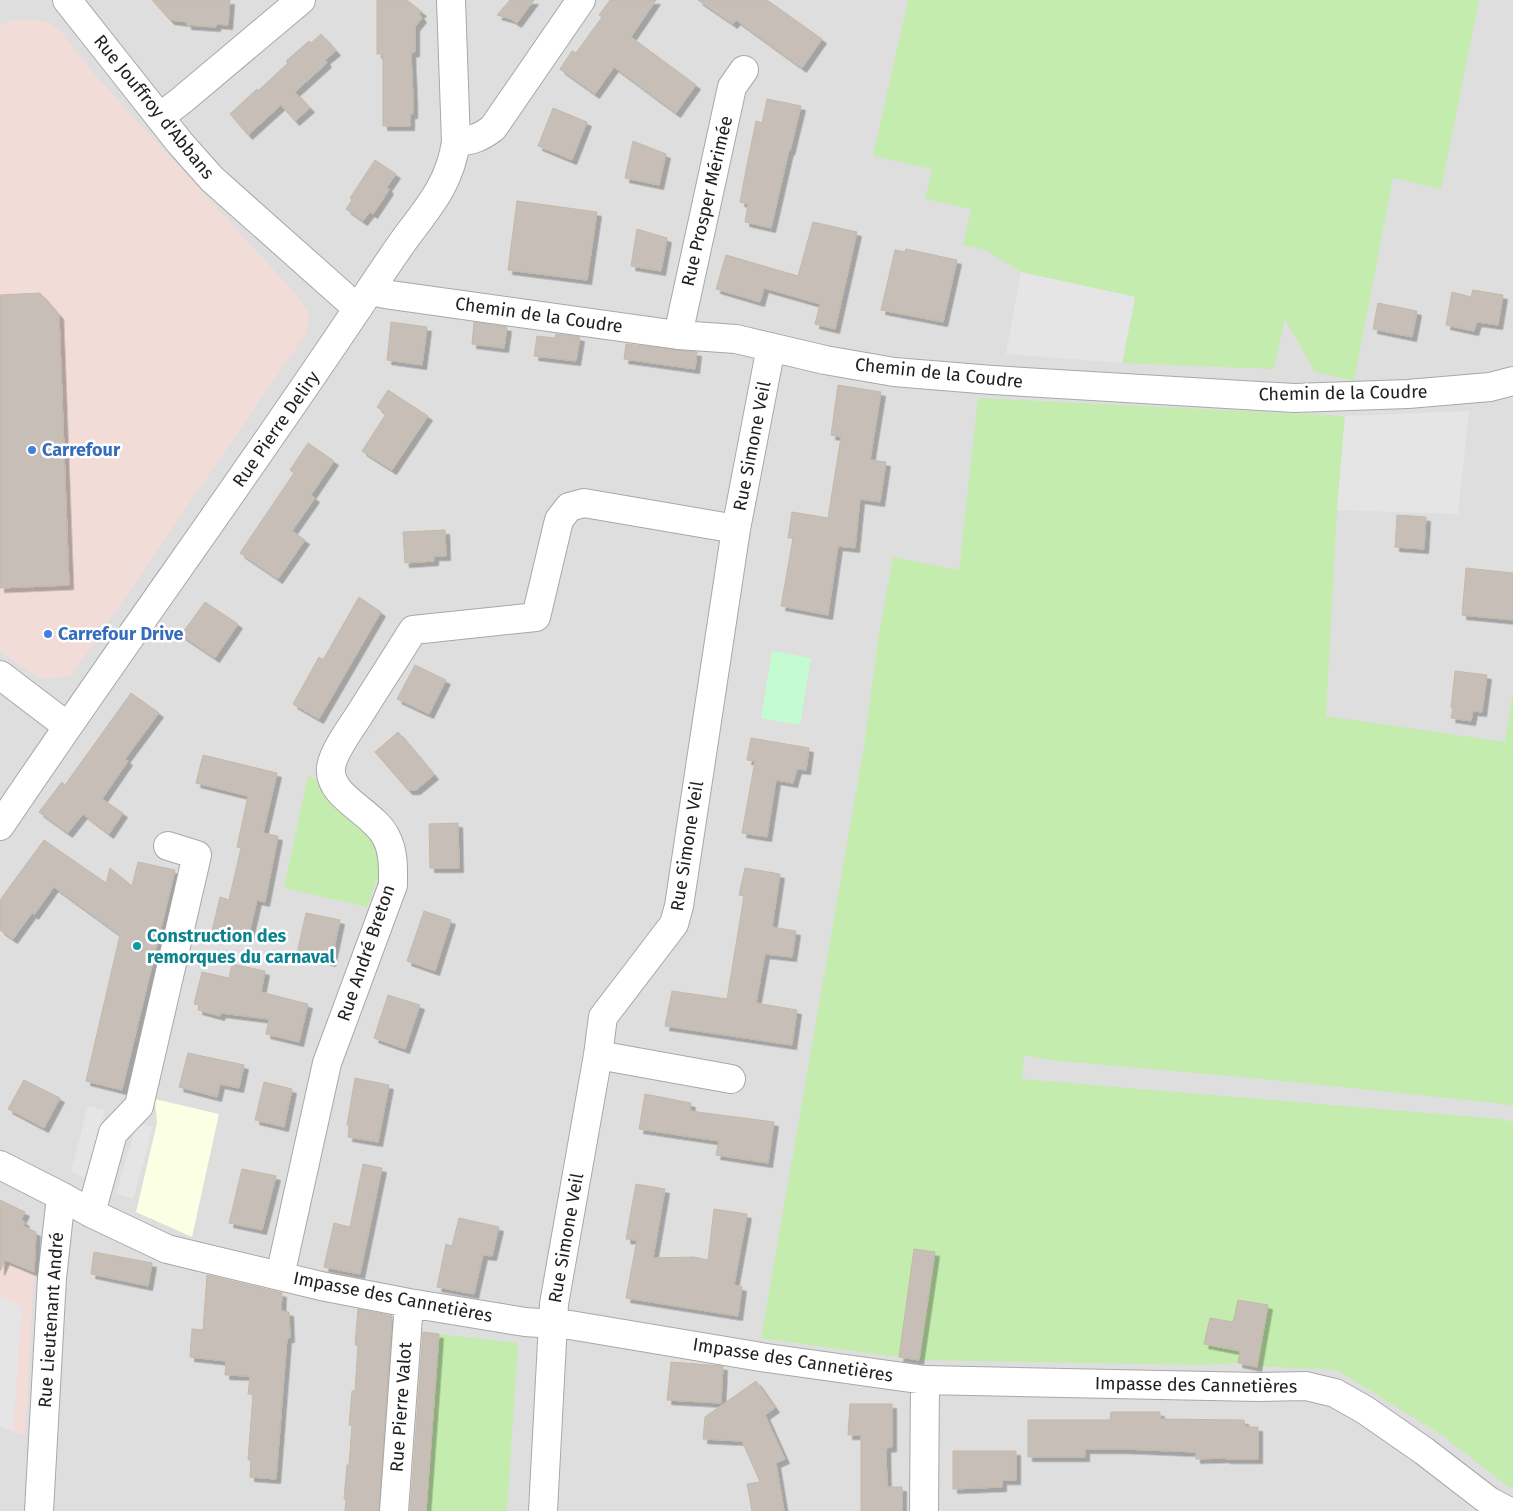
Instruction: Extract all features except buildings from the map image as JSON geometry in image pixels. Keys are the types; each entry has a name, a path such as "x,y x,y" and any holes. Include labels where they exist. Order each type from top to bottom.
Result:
{"street":[{"name":"Rue Jouffroy d'Abbans","path":"67,0 180,143 212,179 348,300 364,299"},
{"path":"160,117 301,0"},
{"name":"Rue Pierre Deliry","path":"0,826 67,726 326,357 443,186 454,157 456,142 451,0"},
{"path":"456,142 473,140 493,128 581,0"},
{"name":"Rue Prosper Mérimée","path":"678,335 732,87 744,70"},
{"name":"Chemin de la Coudre","path":"364,299 391,295 678,335 736,340 825,360 894,372 992,380 1294,398 1408,394 1513,382"},
{"name":"Rue Simone Veil","path":"543,1511 554,1304 603,1017 674,924 736,529 771,347"},
{"name":"Rue André Breton","path":"280,1276 327,1063 392,885 393,857 386,836 369,816 340,793 331,781 331,766 342,742 413,630 536,617 559,520 569,507 584,503 736,529"},
{"path":"0,675 67,726"},
{"path":"91,1213 113,1133 139,1106 197,855 168,846"},
{"path":"598,1055 731,1078"},
{"path":"0,1165 61,1196"},
{"name":"Impasse des Cannetières","path":"61,1196 91,1213 167,1249 321,1286 525,1322 570,1325 767,1358 925,1380 1258,1387 1306,1386 1335,1393 1365,1410 1424,1451 1489,1501 1508,1511"},
{"name":"Rue Lieutenant André","path":"39,1511 52,1278 61,1196"},
{"name":"Rue Pierre Valot","path":"394,1511 409,1303"},
{"path":"924,1511 925,1380"}],"shaded area":[{"path":"0,0 1513,0 1513,1511 0,1511"},
{"path":"30,19 49,23 61,32 94,74 292,290 308,311 307,332 71,676 41,679 0,651 0,25 13,20"},
{"path":"1021,272 1135,297 1122,363 1006,354"},
{"path":"1469,411 1458,514 1337,510 1345,416"},
{"path":"155,1099 219,1114 192,1237 136,1212 157,1123"},
{"path":"88,1106 105,1110 87,1179 71,1172"},
{"path":"137,1122 153,1127 133,1199 116,1194"},
{"path":"0,1259 34,1275 25,1436 0,1426"},
{"path":"0,1296 22,1307 13,1431 0,1426"}],"green space":[{"path":"908,0 1479,0 1441,189 1393,178 1354,381 1315,372 1285,319 1274,369 1122,363 1135,297 1021,272 986,250 963,245 971,209 925,199 932,169 873,156"},
{"path":"978,398 1345,416 1337,510 1326,716 1505,742 1513,692 1513,1106 1242,1077 1049,1060 1024,1055 1022,1079 1500,1119 1513,1122 1513,1488 1507,1486 1443,1436 1337,1370 1257,1366 1240,1363 1200,1365 919,1360 761,1338 864,746 879,634 893,557 959,570"},
{"path":"772,651 811,658 800,725 761,718"},
{"path":"308,775 357,808 378,837 380,871 367,907 284,888"},
{"path":"439,1334 518,1343 507,1511 427,1511"}],"place":[{"name":"Carrefour","path":"32,450"},
{"name":"Carrefour Drive","path":"48,634"},
{"name":"Construction des remorques du carnaval","path":"137,946"}]}
